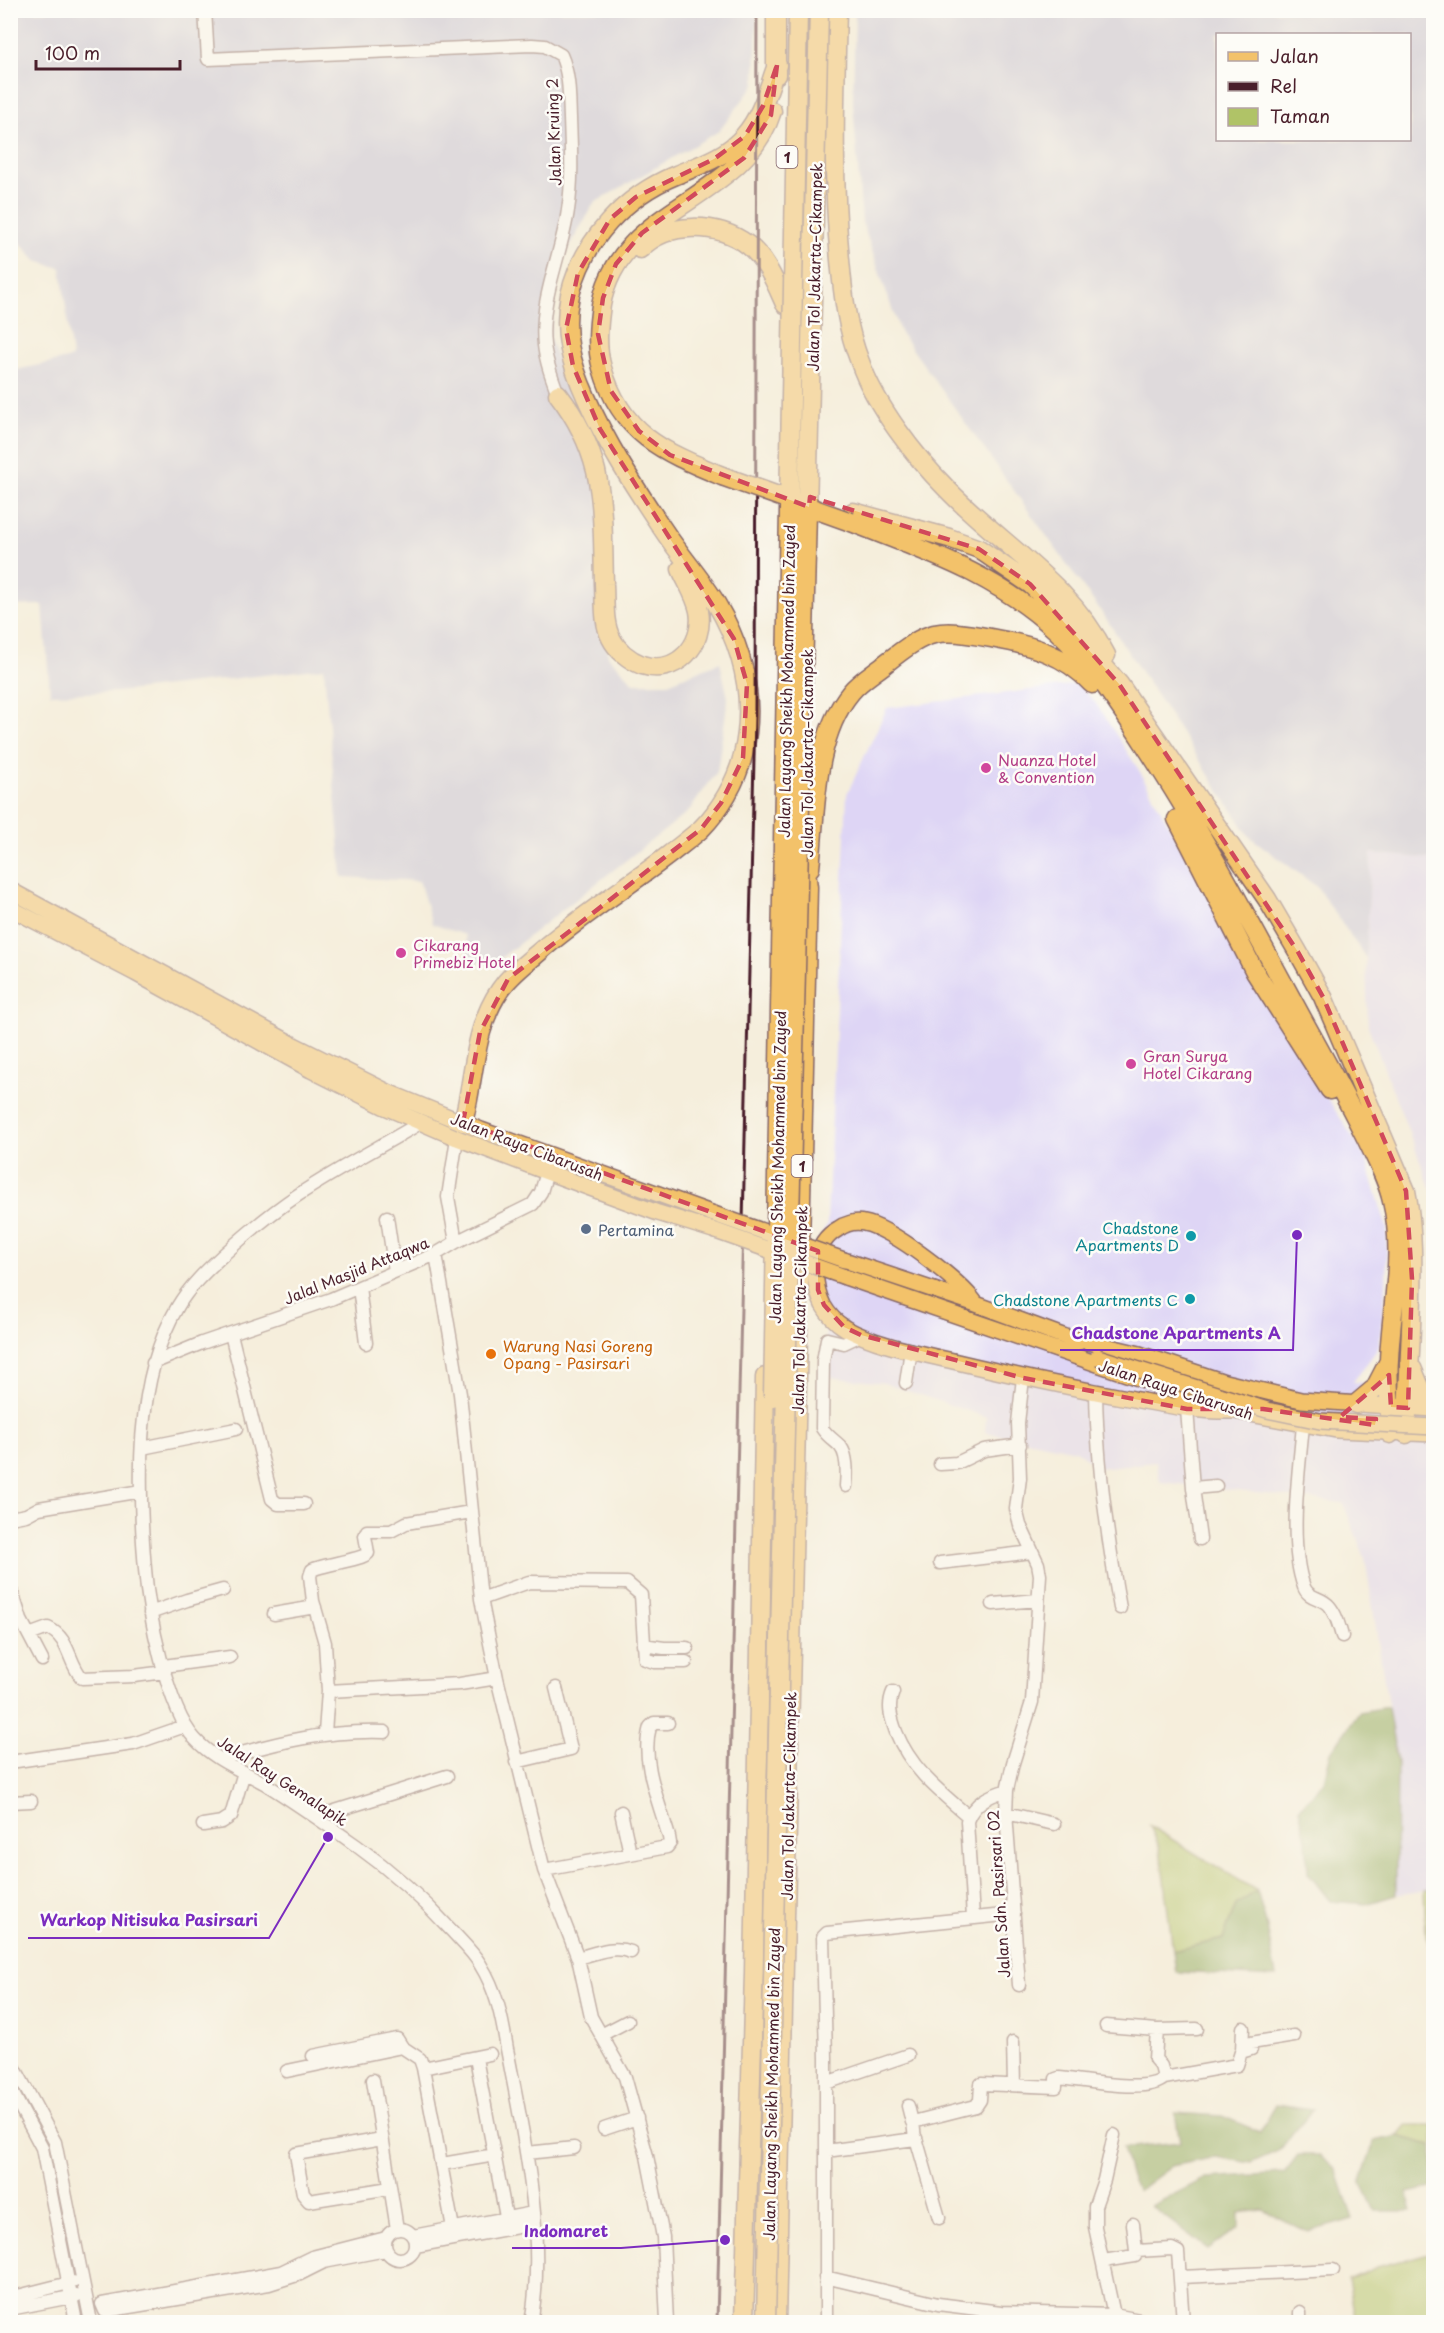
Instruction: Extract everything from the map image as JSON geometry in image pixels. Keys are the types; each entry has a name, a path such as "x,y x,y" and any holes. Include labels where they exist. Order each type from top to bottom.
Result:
{"highway":[{"path":"776,10 776,98 771,115 759,139 744,158 724,176 666,215 627,248 607,283 599,316 598,350 611,391 629,420 654,445 670,455 852,517 980,575 1024,604 1080,653 1120,707 1201,836 1363,1131 1381,1169 1392,1201 1398,1240 1398,1263 1388,1362 1375,1388 1363,1405"},
{"name":"Jalan Tol Jakarta–Cikampek","path":"744,2322 754,1973 789,10"},
{"name":"Jalan Layang Sheikh Mohammed bin Zayed","path":"757,2322 798,10"},
{"name":"Jalan Tol Jakarta–Cikampek","path":"776,2322 808,887 803,850 819,10"},
{"name":"Jalan Layang Sheikh Mohammed bin Zayed","path":"766,2322 819,10"},
{"path":"837,10 834,138 836,226 844,307 860,364 910,448 948,490 1034,564 1070,602 1102,647 1119,684"},
{"path":"460,1130 471,1094 480,1032 493,1002 508,979 548,944 701,829 721,803 743,758 748,729 747,684 737,647 715,602 662,529 600,429 573,366 566,329 570,292 598,236 623,207 654,186 714,159 744,136 763,106 777,65"},
{"path":"724,473 669,444 647,425 626,399 612,369 609,353 609,310 615,290 631,259 653,239 679,229 714,229 749,246 770,273 785,304"},
{"path":"558,394 571,410 596,470 601,507 605,615 610,637 622,653 634,662 653,668 667,666 687,655 700,627 699,611 695,599 662,529"},
{"path":"852,517 949,538 979,549 1030,584 1057,611 1119,684 1267,899 1323,997 1403,1182 1410,1210 1412,1279 1410,1363 1416,1407"},
{"path":"808,887 816,797 822,764 838,712 852,691 912,642 935,632 1025,644 1047,652 1065,660 1081,672 1118,718 1172,808 1261,981 1327,1087 1363,1131"},
{"path":"1388,1362 1416,1407"},
{"path":"1404,1434 1423,1394 1410,1363"}],"main road":[{"name":"Jalan Raya Cibarusah","path":"10,890 294,1045 390,1093 425,1107 460,1130 547,1173 844,1260 1072,1338 1123,1349 1225,1382 1301,1400 1416,1407"},
{"name":"Jalan Raya Cibarusah","path":"10,908 135,973 311,1070 420,1123 460,1130 714,1222 845,1277 1234,1411 1303,1425 1367,1433 1434,1434"},
{"path":"420,1123 425,1107"},
{"path":"976,1304 970,1294 923,1256 875,1226 862,1222 851,1223 831,1233 822,1242 817,1262 818,1290 824,1305 832,1317 844,1327 861,1335 1023,1378 1187,1409 1234,1411"},
{"name":"Jalan Raya Cibarusah","path":"1072,1338 1099,1354 1267,1410 1320,1421 1434,1427"},
{"name":"Jalan Raya Cibarusah","path":"1064,1352 1099,1354 1261,1401 1328,1415 1434,1422"},
{"path":"1363,1405 1375,1412 1376,1420 1373,1428 1367,1433"}],"street":[{"name":"Jalan Kruing 2","path":"205,10 208,59 532,45 545,46 561,55 568,76 571,185 564,233 546,305 544,333 549,371 558,394"},
{"name":"Jalal Ray Gemalapik","path":"420,1123 296,1196 202,1274 180,1302 165,1330 153,1364 142,1448 144,1564 150,1613 164,1669 185,1726 195,1740 316,1817 382,1864 420,1896 478,1960 494,1987 504,2022 527,2153 536,2292 531,2322"},
{"path":"456,1242 448,1197 460,1130"},
{"name":"Jalal Masjid Attaqwa","path":"153,1364 202,1343 359,1287 436,1254 533,1204 541,1192 547,1173"},
{"path":"387,1217 395,1271"},
{"path":"436,1254 460,1394 481,1599 497,1678 543,1870 578,1958 591,2017 625,2077 637,2118 655,2188 663,2237 667,2322"},
{"path":"359,1287 366,1343"},
{"path":"231,1334 272,1499 284,1505 304,1504"},
{"path":"846,1486 844,1455 840,1447 827,1436 822,1428 823,1361 827,1339 844,1343 861,1335"},
{"path":"906,1383 911,1350"},
{"name":"Jalan Sdn. Pasirsari 02","path":"1019,1985 1006,1813 1007,1790 1018,1744 1032,1702 1040,1575 1016,1509 1020,1478 1018,1423 1023,1378"},
{"path":"1096,1392 1097,1440 1108,1540 1120,1608"},
{"path":"1187,1409 1193,1488 1200,1539"},
{"path":"1303,1425 1297,1497 1297,1558 1304,1589 1309,1595 1330,1607 1337,1618 1342,1636"},
{"path":"142,1448 236,1429"},
{"path":"940,1464 957,1463 984,1450 1020,1445"},
{"path":"1193,1488 1216,1485"},
{"path":"10,1518 26,1515 39,1508 141,1491"},
{"path":"325,1733 328,1691 325,1643 315,1607 310,1576 312,1570 348,1559 364,1557 368,1553 365,1536 367,1531 391,1531 406,1523 471,1512"},
{"path":"940,1563 1032,1552"},
{"path":"481,1599 529,1582 627,1583 640,1595 645,1659 648,1662 686,1662"},
{"path":"10,1585 16,1622 29,1635 42,1660"},
{"path":"150,1613 179,1604 187,1599 223,1590"},
{"path":"993,1604 1038,1600"},
{"path":"274,1614 315,1607"},
{"path":"29,1635 48,1628 54,1631 67,1646 82,1678 134,1676 230,1657"},
{"path":"643,1645 687,1648"},
{"path":"328,1691 460,1684 497,1678"},
{"path":"516,1762 571,1749 556,1688"},
{"path":"893,1692 889,1700 890,1712 909,1758 927,1779 968,1816"},
{"path":"543,1870 663,1848 670,1843 648,1762 646,1746 650,1727 654,1723 668,1722"},
{"path":"10,1762 133,1744 185,1726"},
{"path":"222,1759 270,1744 325,1733 385,1732"},
{"path":"202,1825 222,1821 231,1816 244,1772"},
{"path":"316,1817 447,1776"},
{"path":"1007,1790 981,1801 968,1816 966,1825 973,1918 1014,1914"},
{"path":"10,1802 31,1801"},
{"path":"621,1812 630,1853"},
{"path":"1006,1813 1054,1824"},
{"name":"Jalan Sdn. Pasirsari 02","path":"826,2322 826,2058 822,1940 825,1934 973,1918"},
{"path":"578,1958 618,1948 631,1952"},
{"path":"601,2035 628,2021"},
{"path":"1106,2026 1157,2030 1197,2029"},
{"path":"912,2122 976,2106 980,2100 981,2084 1056,2087 1056,2079 1059,2078 1144,2086 1164,2078 1237,2065 1242,2050 1243,2028"},
{"path":"1157,2030 1155,2059 1161,2066 1164,2078"},
{"path":"1242,2050 1251,2049 1251,2043 1294,2036"},
{"path":"313,2056 397,2039 402,2047 420,2059 453,2228"},
{"path":"1013,2042 1014,2085"},
{"path":"287,2072 402,2047"},
{"path":"423,2068 490,2054"},
{"path":"826,2083 908,2055"},
{"path":"476,2058 506,2217"},
{"path":"826,2058 839,2078"},
{"path":"10,2059 55,2142 91,2322"},
{"path":"307,2264 300,2274 269,2284 105,2311 103,2309 103,2302 281,2272 307,2264 386,2244 397,2229 373,2080"},
{"path":"10,2088 42,2148 76,2322"},
{"path":"908,2106 939,2218"},
{"path":"604,2129 637,2118"},
{"path":"1114,2135 1094,2213 1114,2315"},
{"path":"826,2151 916,2138"},
{"path":"382,2139 296,2154 303,2194 309,2201 390,2188"},
{"path":"527,2153 573,2148"},
{"path":"442,2164 495,2155"},
{"path":"414,2241 453,2228 506,2217 533,2218"},
{"path":"414,2241 533,2218"},
{"path":"1103,2261 1128,2259 1135,2256 1133,2224"},
{"path":"386,2244 391,2257 404,2259 412,2254 414,2241 408,2231 397,2229"},
{"path":"1136,2251 1176,2250 1179,2254 1183,2322"},
{"path":"1181,2277 1333,2270"},
{"path":"825,2277 1002,2317 1099,2318 1114,2315 1150,2322"},
{"path":"10,2298 84,2280"},
{"path":"10,2309 86,2294"}],"highlighted area":[{"path":"777,65 771,115 744,158 642,233 616,264 603,298 598,334 611,391 639,431 670,455 809,507 810,497 979,549 1030,584 1119,684 1298,952 1323,997 1406,1191 1412,1279 1408,1408 1391,1407 1389,1375 1340,1417 1376,1419 1375,1425 1263,1409 1187,1409 1023,1378 861,1335 844,1327 824,1305 818,1290 818,1251 463,1122 480,1032 508,979 701,829 721,803 743,758 747,684 734,639 600,429 573,366 566,329 578,273 610,219 636,197 714,159 745,136 763,106"}],"shaded area":[{"path":"11,11 757,11 755,84 719,131 594,203 559,266 550,339 594,461 604,569 608,656 634,683 668,683 720,662 728,698 717,772 688,812 493,964 469,962 465,935 432,924 419,881 342,877 324,668 118,692 50,694 43,605 11,606 11,371 72,358 61,268 36,261 14,235 11,236"},
{"path":"855,11 1433,11 1433,859 1371,853 1366,958 1317,887 1250,837 1107,620 900,332 862,222 853,103"},
{"path":"1078,684 1095,702 1139,770 1261,996 1365,1156 1387,1228 1386,1284 1379,1347 1353,1382 1433,1391 1433,1889 1396,1895 1397,1762 1365,1558 1343,1503 1160,1482 1156,1462 1098,1468 1076,1450 985,1432 986,1417 884,1383 820,1376 826,1332 809,1286 818,1242 827,1224 847,794 887,708"},
{"path":"1371,853 1433,859 1433,1195 1368,1026 1366,958"}],"green space":[{"path":"1388,1707 1397,1762 1396,1895 1366,1904 1330,1901 1308,1873 1306,1840 1299,1809 1324,1781 1331,1752 1359,1712"},
{"path":"1150,1826 1257,1891 1236,1905 1223,1939 1173,1951 1160,1849"},
{"path":"1434,1889 1433,1952 1426,1937 1424,1890"},
{"path":"1257,1891 1267,1927 1276,1977 1176,1972 1173,1951 1223,1939 1236,1905"},
{"path":"1276,2105 1313,2110 1278,2151 1251,2163 1216,2157 1172,2166 1138,2191 1130,2175 1123,2148 1180,2142 1175,2113 1222,2116 1260,2132"},
{"path":"1407,2125 1433,2125 1433,2146 1398,2136"},
{"path":"1398,2136 1433,2146 1433,2188 1407,2193 1412,2211 1375,2211 1361,2181 1374,2141"},
{"path":"1298,2155 1320,2155 1336,2169 1353,2219 1308,2232 1263,2210 1239,2213 1239,2227 1208,2249 1151,2206 1206,2178 1284,2173"},
{"path":"1433,2252 1433,2322 1356,2322 1348,2280 1377,2267"}],"railway":[{"path":"717,2322 755,716 757,10"}],"place":[{"name":"Nuanza Hotel & Convention","path":"986,768"},
{"name":"Cikarang Primebiz Hotel","path":"401,953"},
{"name":"Gran Surya Hotel Cikarang","path":"1131,1064"},
{"name":"Pertamina","path":"586,1229"},
{"name":"Chadstone Apartments A","path":"1297,1235"},
{"name":"Chadstone Apartments D","path":"1191,1236"},
{"name":"Chadstone Apartments C","path":"1190,1299"},
{"name":"Warung Nasi Goreng Opang - Pasirsari","path":"491,1354"},
{"name":"Warkop Nitisuka Pasirsari","path":"328,1837"},
{"name":"Indomaret","path":"725,2240"}]}
